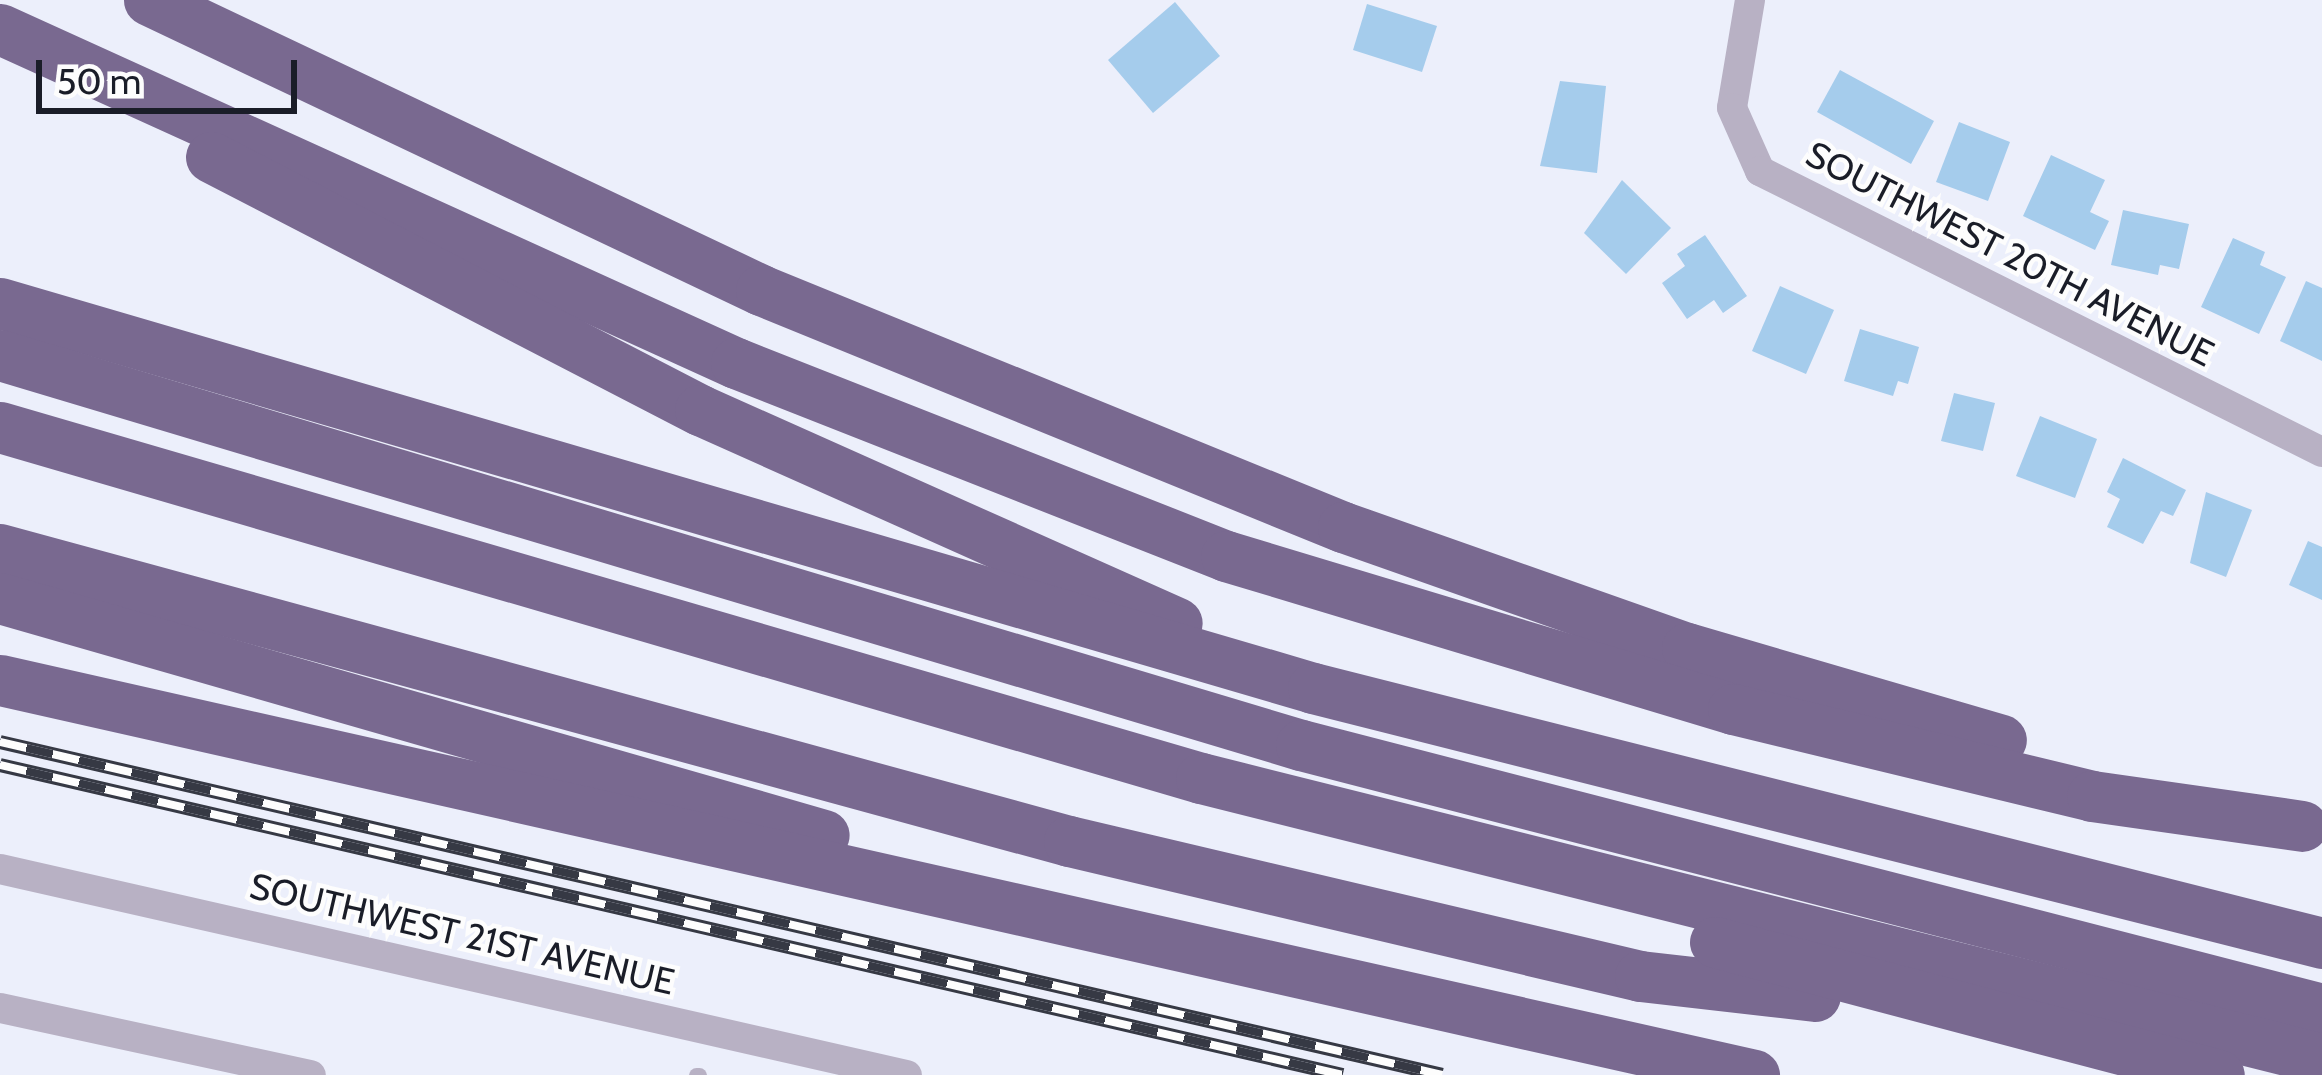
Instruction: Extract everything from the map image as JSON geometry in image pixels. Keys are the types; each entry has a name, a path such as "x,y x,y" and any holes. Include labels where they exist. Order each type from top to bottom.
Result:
{"highway":[{"path":"149,0 741,281 1343,527 1687,648 2312,828"},
{"path":"0,29 736,363 1226,556 1802,726 2092,796 2312,828"},
{"path":"0,46 700,410 1313,688"},
{"path":"0,303 1313,688 2322,943"},
{"path":"0,355 1301,745 2322,1010"},
{"path":"0,427 1201,778 2322,1060"},
{"path":"0,456 940,730 1986,1016 2219,1075"},
{"path":"0,549 791,770 1640,976 1986,1016"},
{"path":"0,598 1166,940"},
{"path":"0,680 871,880 1166,940 1754,1075"}],"street":[{"name":"SOUTHWEST 20TH AVENUE","path":"1750,0 1732,108 1760,171 2322,452"},
{"name":"SOUTHWEST 21ST AVENUE","path":"0,869 907,1075"},
{"path":"0,1008 311,1075"}],"building":[{"path":"1175,2 1220,56 1153,113 1108,60"},
{"path":"1367,4 1437,26 1422,72 1353,50"},
{"path":"1840,70 1934,121 1911,164 1817,112"},
{"path":"1560,81 1606,86 1597,173 1540,166"},
{"path":"1959,122 2010,142 1988,201 1936,182"},
{"path":"2051,155 2105,180 2090,212 2109,221 2095,250 2023,216"},
{"path":"1622,180 1671,228 1626,274 1584,233"},
{"path":"2123,210 2189,224 2179,269 2160,265 2158,275 2111,265"},
{"path":"1705,235 1747,296 1723,313 1714,300 1687,319 1662,283 1685,266 1677,254"},
{"path":"2233,238 2265,252 2260,265 2286,277 2259,334 2201,307"},
{"path":"2306,281 2322,288 2322,361 2280,341"},
{"path":"1780,286 1834,310 1806,374 1752,351"},
{"path":"1860,329 1919,347 1908,384 1898,381 1893,396 1844,381"},
{"path":"1954,393 1995,403 1983,451 1941,441"},
{"path":"2040,416 2097,439 2075,498 2016,476"},
{"path":"2123,458 2186,490 2173,516 2161,511 2143,544 2107,527 2120,499 2107,492"},
{"path":"2206,492 2252,510 2226,577 2190,563"},
{"path":"2308,541 2322,547 2322,600 2289,585"}],"railway":[{"path":"0,742 1442,1075"},
{"path":"0,765 1343,1075"}]}
